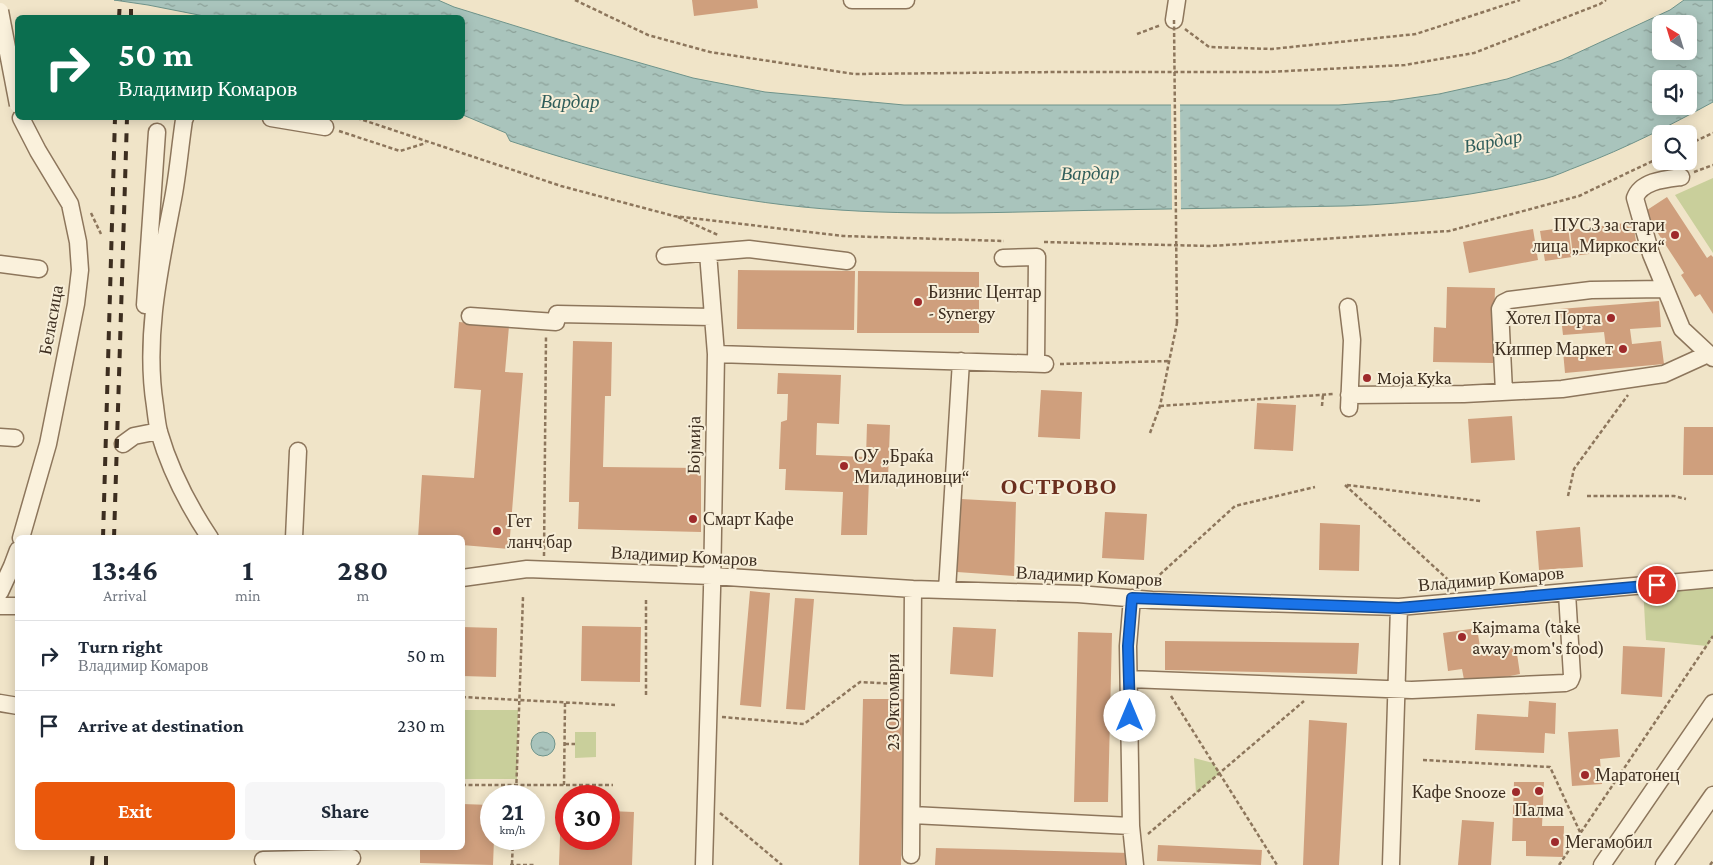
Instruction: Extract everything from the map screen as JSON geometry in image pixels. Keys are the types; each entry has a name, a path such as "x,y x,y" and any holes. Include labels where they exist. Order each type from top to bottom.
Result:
{"street":[{"path":"852,0 906,0"},
{"path":"1174,20 1177,0"},
{"name":"Беласица","path":"0,11 15,88"},
{"name":"Беласица","path":"22,535 48,444 76,304 80,270 78,242 70,204 38,151 23,120"},
{"path":"184,120 173,196 162,252 151,338 150,380 159,431 178,484 208,535"},
{"path":"283,120 326,127"},
{"path":"153,324 144,314 157,132"},
{"path":"1348,307 1352,340 1349,401 1562,389 1664,374 1710,356 1682,329 1651,254 1635,198 1637,192 1643,187 1663,179 1681,177"},
{"path":"665,256 749,249 847,261"},
{"name":"Бојмија","path":"704,865 712,576 708,453 716,354 708,252"},
{"path":"716,354 1040,363 1036,257 1003,258"},
{"path":"0,264 38,269"},
{"path":"1504,392 1500,309 1503,303 1510,300 1591,290 1665,289"},
{"path":"470,316 556,322 557,314 712,317"},
{"path":"947,590 961,361"},
{"path":"124,444 134,436 159,431"},
{"path":"294,535 298,451"},
{"path":"0,592 15,558"},
{"name":"Владимир Комаров","path":"465,578 527,569 712,576 913,589 1399,608 1713,579"},
{"name":"23 Октомври","path":"911,855 913,589"},
{"path":"1129,679 1412,690 1565,683 1570,681 1572,676 1568,593"},
{"path":"1132,598 1128,646 1131,826 1135,865"},
{"path":"0,606 15,606"},
{"path":"1391,865 1399,608"},
{"path":"1602,865 1713,702"},
{"path":"0,704 15,706"},
{"path":"1664,865 1713,795"},
{"path":"912,815 1131,826"},
{"path":"263,860 352,857"}],"path":[{"path":"575,0 648,35 710,52 854,74 1268,72 1405,65 1474,53 1606,0"},
{"path":"1174,20 1209,47 1272,50 1416,34 1520,0"},
{"path":"1137,34 1174,20"},
{"path":"1150,433 1160,406 1177,323 1174,20"},
{"path":"363,120 561,186 674,216 843,236 1009,241"},
{"path":"326,127 400,151 428,142"},
{"path":"1697,140 1713,133"},
{"path":"1038,242 1210,246 1449,230 1579,196 1652,161"},
{"path":"91,213 101,234"},
{"path":"674,216 724,238"},
{"path":"544,570 546,321"},
{"path":"1040,363 1169,361"},
{"path":"1568,496 1574,469 1641,378"},
{"path":"1322,406 1323,394"},
{"path":"1160,406 1323,394 1349,401"},
{"path":"1470,600 1345,485 1481,501"},
{"path":"1155,579 1235,506 1315,487"},
{"path":"1587,496 1674,496 1686,499"},
{"path":"516,785 523,598"},
{"path":"646,598 646,696"},
{"path":"1559,865 1713,636"},
{"path":"1161,680 1277,865"},
{"path":"708,716 804,724 860,682 913,685"},
{"path":"1133,847 1322,686"},
{"path":"465,697 615,705"},
{"path":"564,785 565,703"},
{"path":"565,744 575,744"},
{"path":"1423,760 1550,767 1580,832"},
{"path":"465,785 480,785"},
{"path":"706,801 782,865"},
{"path":"512,850 511,864 536,865"},
{"path":"1710,865 1713,861"}],"green space":[{"path":"1713,178 1713,253 1675,195"},
{"path":"1713,579 1713,636 1707,646 1646,640 1643,587"},
{"path":"465,710 518,710 517,779 465,779"},
{"path":"575,732 596,732 596,757 575,758"},
{"path":"1194,758 1213,763 1220,773 1196,793"}],"water":[{"name":"Вардар","path":"114,0 438,0 454,7 574,44 693,78 765,92 904,105 1339,105 1391,101 1439,94 1507,79 1562,60 1652,18 1652,60 1698,60 1698,15 1659,15 1684,0 1713,0 1713,102 1697,110 1697,70 1652,70 1652,115 1688,115 1670,125 1652,125 1652,134 1553,176 1495,190 1445,198 1345,206 955,213 841,210 766,203 692,190 618,173 510,141 506,133 465,116 465,15 199,15"},
{"path":"543,732 552,735 555,744 552,753 543,756 534,753 531,744 534,735"}],"pier":[{"path":"1171,102 1180,102 1181,211 1172,212"}],"building":[{"path":"692,0 757,0 758,8 694,16"},
{"name":"ПУСЗ за стари лица „Миркоски“","path":"1667,197 1707,258 1711,255 1713,257 1713,314 1700,294 1695,297 1681,275 1684,273 1644,212"},
{"path":"1633,222 1637,248 1573,256 1570,230"},
{"path":"1568,227 1572,257 1545,261 1540,231"},
{"path":"1533,229 1538,260 1469,273 1463,242"},
{"path":"738,270 855,271 854,330 737,329"},
{"name":"Бизнис Центар - Synergy","path":"858,271 979,272 979,333 857,333"},
{"path":"1447,287 1495,288 1493,363 1433,362 1434,327 1446,328"},
{"path":"1659,301 1661,327 1630,329 1632,344 1661,341 1664,364 1565,373 1563,351 1606,348 1604,332 1563,335 1560,309"},
{"path":"459,322 509,326 505,372 523,373 509,549 465,545 465,535 418,535 422,475 474,478 481,390 454,388"},
{"path":"573,341 612,342 611,396 605,396 603,467 701,468 701,532 578,529 579,502 569,502"},
{"path":"778,373 841,375 839,424 817,423 816,455 866,457 867,424 890,425 888,478 869,477 867,535 841,535 843,492 785,490 786,469 779,469 781,422 787,420 788,394 777,394"},
{"path":"1041,390 1082,392 1080,439 1038,437"},
{"path":"1257,403 1296,405 1293,451 1254,449"},
{"path":"1512,416 1515,460 1471,463 1468,419"},
{"path":"1684,427 1713,427 1713,475 1683,475"},
{"path":"961,499 1016,502 1014,576 957,572"},
{"path":"1105,512 1147,514 1144,560 1102,558"},
{"path":"1320,523 1360,525 1359,571 1319,570"},
{"path":"1580,527 1583,567 1539,570 1536,531"},
{"path":"750,591 770,593 761,707 740,705"},
{"path":"795,598 814,599 805,710 786,709"},
{"path":"582,626 641,627 640,682 581,681"},
{"path":"465,627 497,628 496,677 465,676"},
{"path":"953,627 996,629 993,677 950,674"},
{"path":"1477,628 1481,653 1516,647 1520,674 1465,685 1462,669 1448,671 1443,633"},
{"path":"1078,632 1112,633 1108,802 1074,802"},
{"path":"1165,641 1359,643 1357,674 1165,670"},
{"path":"1623,646 1665,648 1662,697 1621,694"},
{"path":"863,699 905,699 901,865 859,865"},
{"path":"1529,701 1556,703 1555,734 1545,733 1544,753 1475,750 1477,714 1528,717"},
{"path":"1309,720 1347,723 1339,865 1303,865"},
{"path":"1618,729 1620,757 1600,759 1602,784 1572,786 1568,732"},
{"path":"1514,782 1544,782 1542,826 1564,826 1563,857 1526,856 1526,841 1512,841"},
{"path":"465,804 480,805 480,850 494,850 493,865 420,863 420,850 465,850"},
{"path":"620,811 634,812 632,865 559,865 560,850 620,850"},
{"path":"1462,820 1494,822 1491,865 1458,865"},
{"path":"1158,845 1262,850 1261,865 1157,861"},
{"path":"936,848 1130,853 1130,865 935,865"}],"railway":[{"path":"119,15 120,0"},
{"path":"131,0 131,15"},
{"path":"103,535 115,120"},
{"path":"114,535 127,120"},
{"path":"92,865 93,850"},
{"path":"106,850 106,865"}],"place":[{"name":"ПУСЗ за стари лица „Миркоски“","path":"1675,235"},
{"name":"Бизнис Центар - Synergy","path":"918,302"},
{"name":"Хотел Порта","path":"1611,318"},
{"name":"Киппер Маркет","path":"1623,349"},
{"name":"Moja Kyka","path":"1367,378"},
{"name":"ОУ „Браќа Миладиновци“","path":"844,466"},
{"name":"Смарт Кафе","path":"693,519"},
{"name":"Гет ланч бар","path":"497,531"},
{"name":"Kajmama (take away mom's food)","path":"1462,637"},
{"name":"Маратонец","path":"1585,775"},
{"name":"Палма","path":"1539,791"},
{"name":"Кафе Snooze","path":"1516,792"},
{"name":"Мегамобил","path":"1555,842"}],"district":[{"name":"ОСТРОВО","path":"1059,486"}],"route":[{"path":"1130,716 1128,646 1132,598 1399,608 1657,585"}]}
